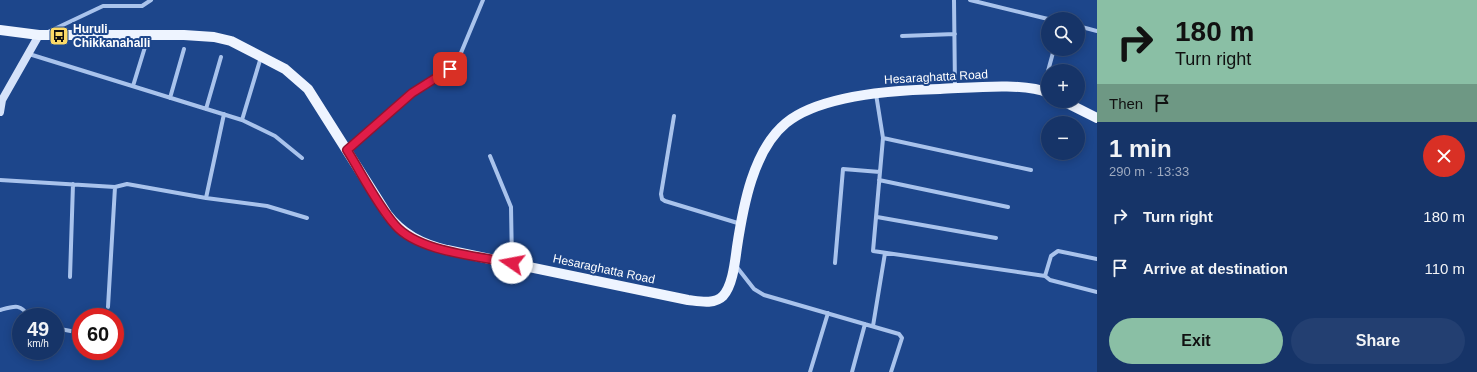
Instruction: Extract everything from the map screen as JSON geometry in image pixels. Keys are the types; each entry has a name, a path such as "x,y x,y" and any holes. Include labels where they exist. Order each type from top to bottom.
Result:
{"main road":[{"name":"Hesaraghatta Road","path":"0,30 40,35 184,35 214,37 231,42 285,69 308,89 387,214 399,229 417,240 436,247 688,300 707,302 716,300 723,296 732,275 741,224 752,180 761,156 775,133 787,122 815,108 851,98 896,90 1024,87 1041,91"},
{"path":"1077,108 1097,118"}],"street":[{"path":"0,112 1,100 40,35 103,6 142,6 152,0"},
{"path":"347,150 412,93 450,69 458,60 483,0"},
{"path":"954,0 955,88"},
{"path":"970,0 1041,17"},
{"path":"1085,28 1097,31"},
{"path":"902,36 955,34"},
{"path":"133,86 145,47"},
{"path":"170,98 184,49"},
{"path":"28,53 242,120 275,136 302,158"},
{"path":"206,109 221,57"},
{"path":"242,120 261,57"},
{"path":"876,94 883,138 873,251 1045,276 1050,280 1097,292"},
{"path":"206,198 224,114"},
{"path":"674,116 661,194 662,199 741,224"},
{"path":"883,138 1030,170"},
{"path":"490,156 511,207 512,263"},
{"path":"835,263 843,169 880,172"},
{"path":"0,180 115,187 127,184 206,198 267,206 306,218"},
{"path":"879,180 1008,207"},
{"path":"70,277 74,184"},
{"path":"108,307 115,187"},
{"path":"877,218 996,238"},
{"path":"1045,276 1051,256 1058,252 1097,259"},
{"path":"873,326 885,253"},
{"path":"734,264 754,289 764,295 901,335 891,372"},
{"path":"0,310 17,306 23,308"},
{"path":"810,372 828,313"},
{"path":"852,372 865,324"}],"place":[{"name":"Huruli Chikkanahalli","path":"59,36"}],"route":[{"path":"450,69 412,93 347,150 387,214 399,229 417,240 436,247 512,263"}]}
